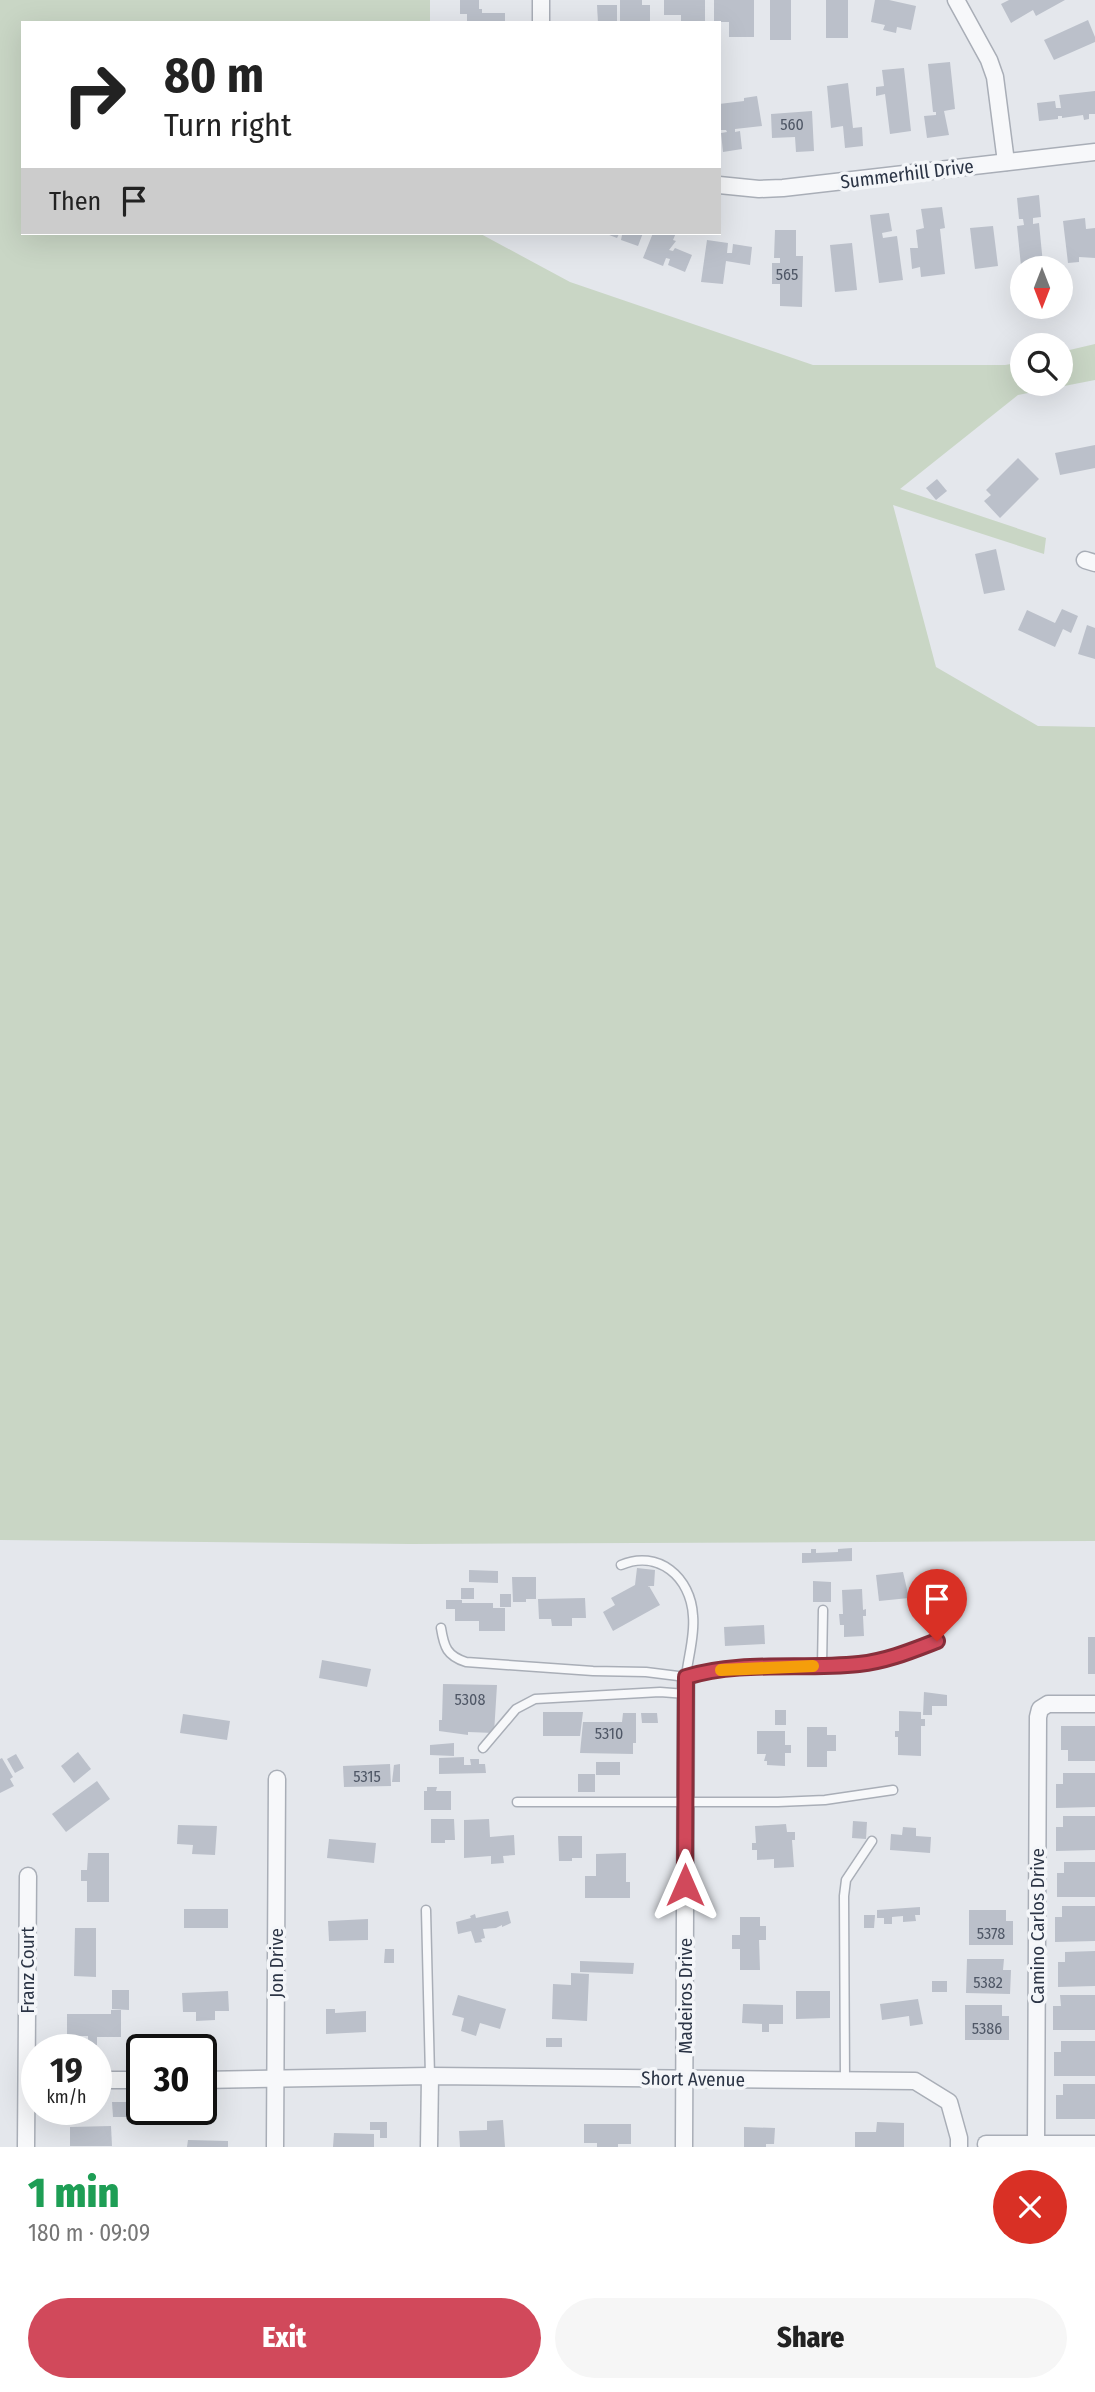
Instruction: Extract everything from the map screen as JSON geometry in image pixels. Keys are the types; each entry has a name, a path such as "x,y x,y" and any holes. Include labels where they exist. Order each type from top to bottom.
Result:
{"street":[{"path":"541,0 541,21"},
{"path":"956,0 989,60 995,77 1006,162"},
{"name":"Summerhill Drive","path":"721,185 783,188 1095,152"},
{"name":"Madeiros Drive","path":"684,2147 686,1677"},
{"name":"Camino Carlos Drive","path":"1036,2144 1038,1717 1043,1706 1095,1704"},
{"name":"Jon Drive","path":"275,2147 277,1779"},
{"name":"Franz Court","path":"28,1876 31,2034"},
{"path":"429,2147 430,2076"},
{"name":"Short Avenue","path":"217,2080 430,2076 915,2081 949,2102 959,2147"},
{"name":"Franz Court","path":"26,2147 28,2125"},
{"path":"986,2144 1095,2144"}],"lane":[{"path":"621,1565 635,1559 660,1563 675,1573 684,1586 693,1614 686,1677"},
{"path":"822,1666 823,1610"},
{"path":"441,1628 447,1650 454,1659 466,1662 646,1672 686,1677 711,1670 881,1661 937,1641"},
{"path":"483,1748 516,1709 535,1699 660,1692 686,1694"},
{"path":"517,1802 813,1800 893,1790"},
{"path":"845,2081 844,1896 846,1880 872,1841"},
{"path":"426,1910 430,2076"}],"green space":[{"path":"0,0 430,0 430,21 21,21 21,235 483,235 570,282 813,365 1010,364 1010,396 1017,396 900,489 1046,538 1044,554 893,505 936,667 1038,726 1095,727 1095,1541 411,1544 0,1540"},
{"path":"1095,344 1095,380 1073,384 1073,349"}],"building":[{"path":"460,0 479,0 482,13 505,13 505,21 467,21 467,14 460,14"},
{"path":"620,0 642,0 642,5 650,5 650,21 620,21"},
{"path":"664,0 705,0 705,21 681,21 681,15 664,15"},
{"path":"714,0 754,0 754,37 729,37 729,22 714,21"},
{"path":"770,0 791,0 791,40 770,40"},
{"path":"826,0 848,0 848,38 826,38"},
{"path":"875,0 916,6 911,30 897,27 896,33 883,30 885,25 871,22"},
{"path":"1009,0 1065,0 1036,16 1033,10 1011,23 1001,4"},
{"path":"597,5 617,5 617,21 598,21"},
{"path":"1088,20 1095,42 1054,60 1044,40"},
{"path":"950,62 955,109 944,111 949,135 927,138 924,116 936,115 936,112 933,112 928,64"},
{"path":"904,68 911,131 890,134 885,94 876,96 876,87 884,86 882,70"},
{"path":"848,83 853,128 862,127 863,146 845,148 843,126 831,128 827,86"},
{"path":"1095,91 1095,114 1089,114 1089,119 1084,120 1083,115 1062,118 1058,116 1058,119 1039,121 1037,103 1055,101 1056,108 1061,108 1059,95"},
{"path":"757,96 762,126 735,129 735,132 740,131 742,149 723,152 721,133 727,132 721,130 721,104 744,101 744,98"},
{"path":"812,111 814,151 796,152 795,137 772,138 771,114"},
{"path":"1039,195 1041,217 1033,218 1033,224 1039,223 1042,256 1020,256 1017,226 1024,225 1023,219 1019,219 1017,198"},
{"path":"942,207 945,228 940,229 945,274 921,277 920,267 912,269 910,248 918,248 916,230 924,228 921,209"},
{"path":"889,213 892,231 882,233 883,238 897,236 903,280 879,283 870,215"},
{"path":"1085,218 1086,229 1095,228 1095,258 1079,257 1079,262 1073,263 1073,256 1067,256 1063,221"},
{"path":"993,226 998,266 975,269 970,228"},
{"path":"775,230 796,230 796,256 803,256 802,307 780,306 780,284 772,284 772,263 780,263 780,258 774,258"},
{"path":"622,235 642,235 638,246 621,240"},
{"path":"652,235 675,235 673,240 676,241 669,250 673,251 675,248 692,255 685,272 668,265 670,259 666,258 663,266 643,258"},
{"path":"707,240 728,243 727,253 732,253 733,244 752,247 750,265 726,261 723,284 701,282"},
{"path":"852,243 857,290 835,292 830,245"},
{"path":"1095,445 1095,468 1060,475 1055,453"},
{"path":"1018,458 1039,479 1000,518 984,501 991,495 986,490"},
{"path":"937,479 947,491 936,500 926,488"},
{"path":"996,549 1005,590 984,594 975,554"},
{"path":"1062,609 1078,616 1071,633 1063,629 1055,647 1018,630 1027,610 1055,623"},
{"path":"1087,625 1095,628 1095,659 1078,654"},
{"path":"852,1548 852,1561 802,1563 802,1553 811,1553 811,1549 816,1549 816,1553"},
{"path":"637,1568 655,1570 654,1586 649,1586 660,1605 613,1631 603,1612 615,1605 611,1598 635,1585"},
{"path":"469,1570 498,1571 498,1583 469,1582"},
{"path":"903,1572 909,1598 879,1601 876,1575"},
{"path":"512,1577 536,1577 536,1599 513,1602"},
{"path":"813,1581 831,1582 831,1602 813,1602"},
{"path":"461,1588 474,1588 474,1599 461,1599"},
{"path":"862,1589 863,1610 866,1609 866,1616 863,1616 864,1636 844,1637 844,1625 840,1625 839,1614 843,1614 842,1590"},
{"path":"500,1594 511,1594 511,1607 500,1607"},
{"path":"585,1598 586,1618 572,1618 572,1626 552,1626 551,1619 539,1619 538,1599"},
{"path":"446,1600 493,1603 493,1608 505,1608 505,1631 479,1631 479,1621 455,1621 455,1609 446,1609"},
{"path":"764,1625 765,1644 725,1646 724,1627"},
{"path":"1088,1637 1095,1637 1095,1674 1088,1674"},
{"path":"322,1660 371,1669 367,1687 319,1678"},
{"path":"443,1684 497,1685 494,1733 468,1732 468,1735 439,1731"},
{"path":"924,1692 947,1695 947,1706 932,1706 932,1715 923,1715"},
{"path":"775,1710 786,1710 786,1725 775,1725"},
{"path":"899,1711 921,1712 921,1719 925,1719 925,1726 921,1726 921,1756 898,1755 898,1737 895,1737 895,1731 899,1731"},
{"path":"543,1712 583,1712 580,1736 543,1736"},
{"path":"623,1713 636,1713 636,1743 633,1743 633,1754 580,1753 583,1722 622,1722"},
{"path":"641,1713 657,1713 658,1723 642,1723"},
{"path":"183,1714 230,1721 227,1740 180,1733"},
{"path":"1061,1726 1095,1726 1095,1761 1068,1761 1068,1750 1061,1750"},
{"path":"807,1727 827,1727 827,1735 836,1735 836,1751 827,1751 827,1767 807,1767"},
{"path":"757,1731 785,1731 785,1745 791,1745 791,1753 785,1753 785,1766 767,1765 767,1761 764,1761 766,1754 757,1754"},
{"path":"454,1743 454,1756 430,1755 430,1745"},
{"path":"78,1752 91,1769 74,1783 61,1766"},
{"path":"16,1754 24,1768 15,1773 7,1759"},
{"path":"464,1757 464,1765 471,1765 470,1759 479,1759 479,1764 485,1764 486,1773 439,1774 439,1758"},
{"path":"2,1758 13,1777 10,1779 14,1786 0,1793 0,1759"},
{"path":"596,1762 620,1762 620,1775 596,1775"},
{"path":"390,1764 391,1786 344,1787 343,1766"},
{"path":"400,1764 400,1782 392,1782 394,1765"},
{"path":"1063,1773 1095,1773 1095,1807 1056,1808 1056,1784 1063,1784"},
{"path":"578,1774 595,1774 595,1792 578,1792"},
{"path":"97,1781 110,1799 66,1832 52,1814"},
{"path":"427,1787 437,1787 436,1791 451,1791 451,1810 424,1810 424,1791 427,1791"},
{"path":"1063,1816 1095,1816 1095,1850 1056,1851 1056,1827 1063,1827"},
{"path":"431,1819 454,1819 455,1840 431,1843"},
{"path":"489,1819 490,1837 514,1835 515,1855 503,1856 504,1863 491,1864 491,1856 464,1858 464,1820"},
{"path":"853,1821 867,1822 866,1839 852,1838"},
{"path":"786,1824 787,1832 795,1832 795,1840 792,1840 794,1867 774,1868 774,1859 757,1860 757,1850 752,1850 752,1843 756,1843 755,1826"},
{"path":"178,1825 217,1826 215,1855 192,1854 193,1845 177,1844"},
{"path":"903,1827 916,1828 916,1836 931,1837 930,1853 890,1850 891,1834 902,1835"},
{"path":"558,1836 582,1836 582,1858 559,1861"},
{"path":"329,1839 376,1843 374,1863 327,1858"},
{"path":"88,1853 109,1853 109,1902 87,1902 87,1881 81,1881 81,1870 87,1870"},
{"path":"626,1853 626,1882 630,1882 630,1898 585,1898 585,1876 596,1876 596,1854"},
{"path":"1064,1862 1095,1862 1095,1897 1057,1897 1057,1873 1064,1873"},
{"path":"1062,1906 1095,1906 1095,1941 1055,1942 1055,1917 1062,1917"},
{"path":"920,1907 920,1915 915,1915 916,1921 903,1922 903,1916 892,1917 892,1924 884,1924 884,1918 877,1918 877,1910"},
{"path":"184,1909 228,1909 228,1928 184,1928"},
{"path":"969,1910 1006,1910 1006,1921 1013,1921 1013,1945 969,1945"},
{"path":"508,1911 511,1923 483,1929 485,1938 481,1939 482,1942 475,1943 471,1931 458,1934 456,1922 471,1918 470,1916 475,1914 476,1918"},
{"path":"864,1915 875,1915 874,1928 864,1928"},
{"path":"740,1917 760,1917 760,1926 766,1926 766,1940 759,1940 760,1970 740,1970 740,1949 732,1949 732,1935 740,1935"},
{"path":"368,1919 368,1940 329,1941 328,1921"},
{"path":"75,1928 96,1928 96,1977 74,1976"},
{"path":"385,1949 394,1949 394,1963 384,1963"},
{"path":"1095,1951 1095,1986 1058,1987 1058,1962 1065,1962 1065,1952"},
{"path":"967,1959 1004,1959 1003,1970 1011,1970 1010,1994 966,1993"},
{"path":"580,1961 634,1963 633,1974 580,1972"},
{"path":"571,1973 589,1974 587,2021 552,2019 553,1984 571,1985"},
{"path":"932,1981 947,1981 947,1992 932,1992"},
{"path":"112,1990 129,1990 129,2010 112,2009"},
{"path":"228,1991 229,2011 215,2011 215,2020 196,2021 196,2012 183,2012 182,1993"},
{"path":"796,1991 830,1991 830,2018 796,2019"},
{"path":"458,1995 506,2009 500,2029 480,2023 476,2036 461,2031 464,2018 452,2015"},
{"path":"1060,1995 1095,1995 1095,2030 1053,2030 1053,2006 1061,2006"},
{"path":"918,1999 923,2024 910,2026 909,2016 882,2020 880,2004"},
{"path":"743,2004 783,2005 783,2024 769,2024 769,2032 762,2032 762,2024 742,2023"},
{"path":"965,2005 1002,2005 1002,2016 1009,2016 1009,2040 965,2040"},
{"path":"326,2009 335,2009 335,2013 366,2011 366,2032 326,2034"},
{"path":"111,2010 121,2010 121,2037 112,2037 112,2034 67,2034 67,2014 111,2014"},
{"path":"546,2038 562,2038 562,2047 546,2047"},
{"path":"1061,2041 1095,2041 1095,2076 1054,2076 1054,2052 1061,2052"},
{"path":"1063,2084 1095,2084 1095,2119 1056,2119 1056,2095 1063,2095"},
{"path":"112,2102 126,2102 126,2117 113,2117"},
{"path":"503,2120 505,2147 460,2147 459,2131 487,2130 487,2121"},
{"path":"370,2122 387,2122 387,2138 380,2138 380,2130 370,2130"},
{"path":"877,2122 904,2123 904,2147 855,2147 855,2132 876,2132"},
{"path":"584,2124 631,2124 631,2144 597,2147 597,2143 584,2143"},
{"path":"111,2126 112,2146 70,2146 70,2127"},
{"path":"744,2127 775,2128 774,2144 766,2144 766,2147 744,2147"},
{"path":"334,2133 374,2134 374,2147 333,2147"},
{"path":"188,2140 228,2141 228,2147 187,2147"}],"slow traffic":[{"path":"721,1670 813,1666"}],"route":[{"path":"685,1885 686,1677 711,1670 837,1666 881,1661 937,1641"}]}
